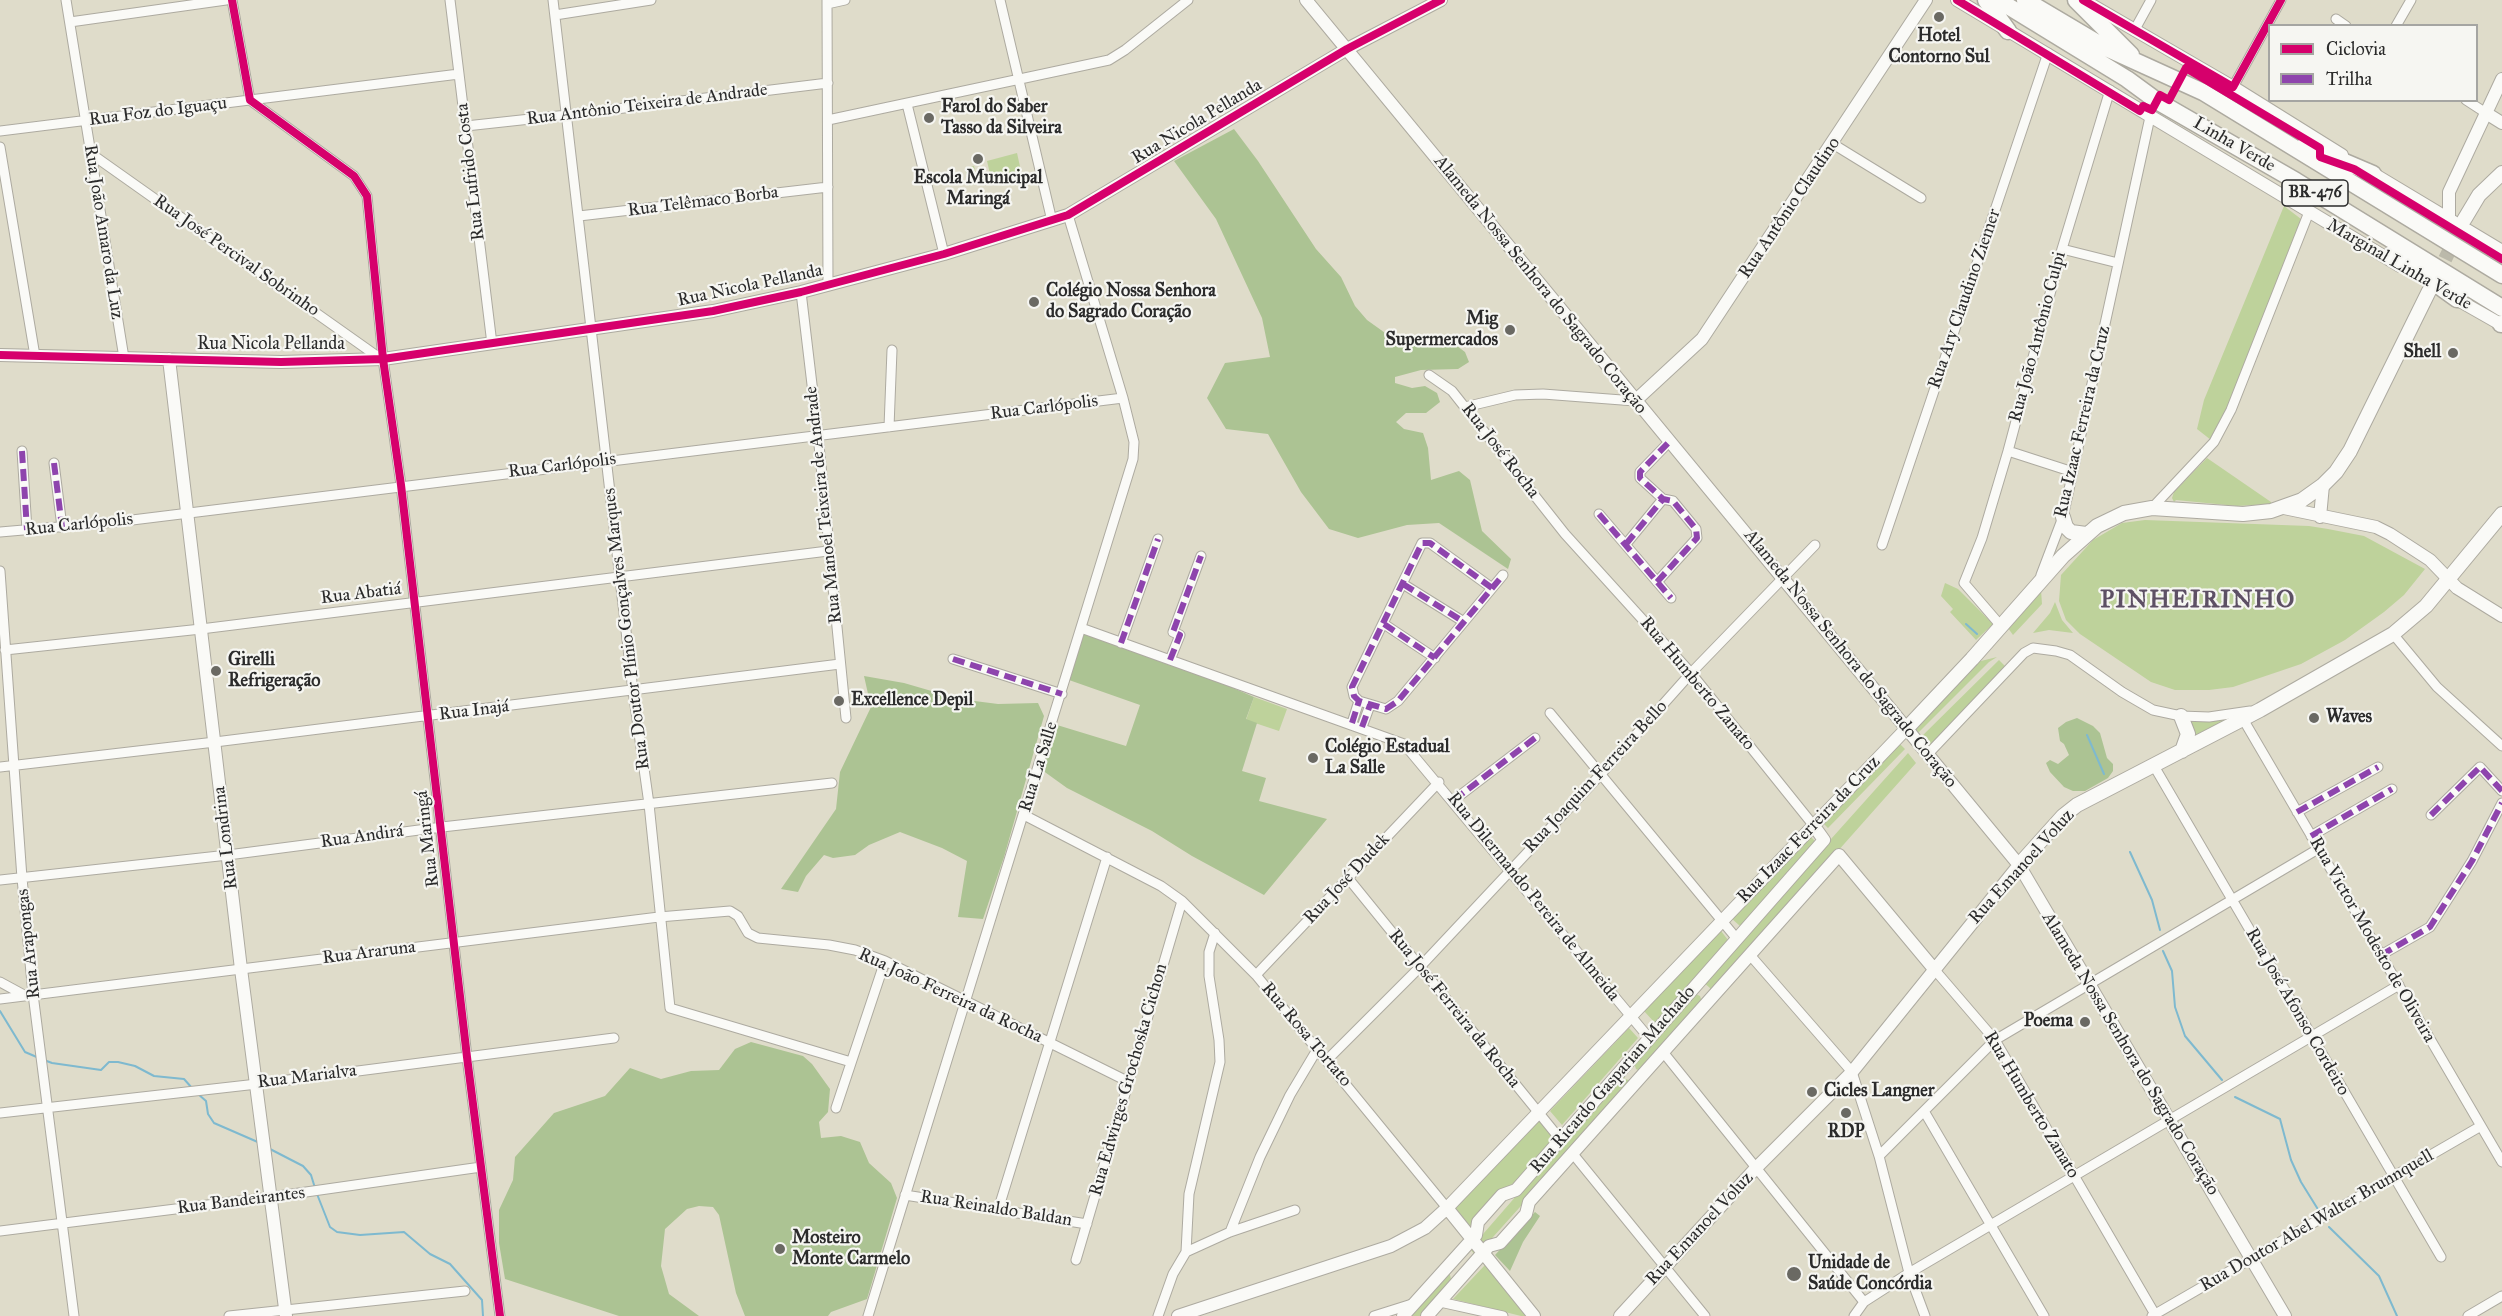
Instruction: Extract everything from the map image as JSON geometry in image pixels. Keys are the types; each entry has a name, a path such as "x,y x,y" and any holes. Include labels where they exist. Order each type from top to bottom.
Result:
{"highway":[{"path":"1986,0 2008,31"},
{"name":"Linha Verde","path":"1998,0 2127,79 2157,101 2296,181 2502,320"},
{"name":"Linha Verde","path":"2025,0 2104,47 2180,80 2502,275"},
{"path":"2076,0 2140,64"},
{"path":"2235,113 2262,121 2302,144 2373,174"},
{"path":"2296,181 2457,299"}],"main road":[{"name":"Alameda Nossa Senhora do Sagrado Coração","path":"1306,0 2019,865 2285,1316"},
{"name":"Rua Nicola Pellanda","path":"0,355 320,362 382,359 492,345 713,311 801,292 944,254 1068,215 1118,188 1347,50 1441,0"},
{"name":"Rua Antônio Claudino","path":"1635,401 1702,339 1926,0"},
{"name":"Marginal Linha Verde","path":"1957,0 2457,299 2502,320"},
{"path":"2083,0 2234,87 2502,252"},
{"path":"2449,220 2449,192 2502,80"},
{"path":"2486,113 2502,123"},
{"path":"2464,220 2479,195 2502,173"},
{"path":"2428,208 2449,192"},
{"path":"2038,585 2086,534 2111,519 2152,508 2243,514 2284,508 2302,500 2323,485 2336,472 2350,451 2429,291"},
{"name":"Rua Londrina","path":"169,359 241,969 285,1313"},
{"path":"2320,517 2323,485"},
{"path":"2284,508 2376,527 2430,560 2457,588 2502,616"},
{"name":"Rua Emanoel Voluz","path":"1620,1316 1755,1169 1852,1072 2019,865 2070,810 2260,710 2393,634 2426,606 2502,514"},
{"path":"2063,517 2066,527 2071,532 2086,534"},
{"name":"Rua Izaac Ferreira da Cruz","path":"1178,1316 1391,1246 1425,1227 1447,1208 1814,826 2038,585"},
{"path":"2181,716 2188,734 2182,751"},
{"name":"Rua Humberto Zanato","path":"1814,826 1824,840"},
{"name":"Rua Ricardo Gasparian Machado","path":"1403,1316 1476,1235 1478,1222 1502,1195 1516,1190 1824,840"},
{"name":"Rua Humberto Zanato","path":"1839,855 1934,969"},
{"name":"Rua Ricardo Gasparian Machado","path":"1427,1316 1489,1246 1500,1243 1526,1214 1529,1202 1839,855"},
{"path":"1694,987 1705,996 1705,1005"},
{"path":"1628,1063 1629,1073 1634,1077 1641,1077"},
{"name":"Rua Rosa Tortato","path":"1447,1208 1534,1316"},
{"path":"1450,1263 1461,1277"}],"street":[{"name":"Rua João Amaro da Luz","path":"66,0 124,358"},
{"path":"70,22 225,0"},
{"path":"232,0 250,100"},
{"name":"Rua Lufrido Costa","path":"450,0 492,345"},
{"name":"Rua Doutor Plínio Gonçalves Marques","path":"553,0 670,1008 851,1062"},
{"path":"555,15 651,0"},
{"path":"828,285 827,2 845,0"},
{"path":"1000,0 1052,220"},
{"path":"828,120 1109,60 1188,0"},
{"path":"2134,31 2151,0"},
{"path":"2268,24 2281,0"},
{"path":"2397,24 2411,0"},
{"path":"2336,19 2343,24"},
{"path":"2234,87 2268,24"},
{"name":"Rua Ary Claudino Ziemer","path":"1882,545 2048,53"},
{"name":"Rua Foz do Iguaçu","path":"0,131 459,74"},
{"name":"Rua Antônio Teixeira de Andrade","path":"466,126 828,82"},
{"name":"Rua João Antônio Culpi","path":"2001,626 1964,583 1982,538 2008,451 2062,249 2110,90"},
{"name":"Rua Maringá","path":"250,100 354,176 367,196 382,359 401,485 467,1057 500,1316"},
{"path":"2469,102 2486,113"},
{"path":"907,104 944,254"},
{"name":"Rua Izaac Ferreira da Cruz","path":"2038,585 2063,517 2150,117"},
{"path":"1833,144 1921,198"},
{"path":"0,147 35,356"},
{"name":"Rua José Percival Sobrinho","path":"90,153 382,359"},
{"name":"Rua Telêmaco Borba","path":"579,216 828,187"},
{"path":"2152,508 2214,442 2231,410 2309,212"},
{"name":"Rua La Salle","path":"868,1316 1133,459 1134,442 1123,398 1068,215"},
{"path":"2062,249 2118,263"},
{"name":"Rua Manoel Teixeira de Andrade","path":"801,292 818,435 846,718"},
{"path":"889,427 892,350"},
{"name":"Rua José Rocha","path":"1429,375 1452,391 1564,534"},
{"path":"1465,407 1515,395 1543,394 1635,401"},
{"name":"Rua Carlópolis","path":"0,532 188,513 1123,398"},
{"path":"1657,582 1697,538 1696,529 1673,501 1663,499 1640,478 1640,472 1670,441"},
{"path":"22,451 27,530"},
{"path":"2008,451 2073,472"},
{"path":"54,463 62,527"},
{"path":"1626,544 1663,499"},
{"path":"1599,514 1671,598"},
{"name":"Rua Humberto Zanato","path":"1564,534 1691,673 1814,826"},
{"path":"1121,642 1158,539"},
{"path":"1492,588 1430,543 1422,543 1352,687 1354,696 1359,701 1370,705 1386,709 1392,706 1435,658 1503,575"},
{"name":"Rua Joaquim Ferreira Bello","path":"1327,1060 1419,968 1601,774 1691,673 1815,545"},
{"name":"Rua Abatiá","path":"5,650 201,629 828,551"},
{"path":"1170,660 1180,635 1173,632 1201,556"},
{"name":"Rua Arapongas","path":"0,571 29,995 43,1065 74,1316"},
{"path":"1403,584 1464,622"},
{"path":"1384,624 1435,658"},
{"name":"Rua Dilermando Pereira de Almeida","path":"1081,628 1352,723 1404,744 1439,782 1649,1038"},
{"path":"2393,634 2437,687 2502,746"},
{"path":"1928,754 2024,653 2033,648 2070,655 2137,702 2153,710 2181,716 2209,717 2260,710"},
{"path":"952,659 1062,694"},
{"name":"Rua Inajá","path":"0,767 840,664"},
{"path":"1352,723 1359,701"},
{"path":"1362,727 1370,705"},
{"path":"1550,713 1737,939"},
{"name":"Rua Victor Modesto de Oliveira","path":"2242,719 2502,1162"},
{"path":"1454,800 1535,738"},
{"name":"Rua José Afonso Cordeiro","path":"2154,766 2441,1257"},
{"path":"2297,812 2378,767"},
{"path":"2431,815 2480,767 2502,791"},
{"name":"Rua José Dudek","path":"1256,975 1439,782"},
{"name":"Rua Andirá","path":"0,880 832,783"},
{"path":"2311,836 2392,789"},
{"path":"2381,955 2430,927 2472,861 2502,803"},
{"name":"Rua Rosa Tortato","path":"1024,815 1161,886 1182,901 1256,975 1447,1208"},
{"path":"1879,1156 1995,1040 2318,849"},
{"path":"998,1210 1107,857"},
{"name":"Rua José Ferreira da Rocha","path":"1348,878 1560,1139"},
{"name":"Rua Edwirges Grochoska Cichon","path":"1077,1260 1182,901"},
{"name":"Rua Araruna","path":"0,999 659,917 730,911 738,916"},
{"name":"Rua João Ferreira da Rocha","path":"738,916 748,933 758,938 829,945 855,950 885,961 1129,1082"},
{"path":"1158,1316 1173,1274 1186,1252 1189,1194 1220,1062 1209,976 1209,952 1215,933"},
{"path":"1750,955 1852,1072 1879,1156 1909,1273 1925,1316"},
{"path":"836,1108 885,961"},
{"name":"Rua Humberto Zanato","path":"1934,969 1995,1040 2154,1315"},
{"path":"0,982 29,995"},
{"path":"1854,1316 1864,1302 1909,1273 2399,986"},
{"name":"Rua Marialva","path":"0,1113 257,1084 614,1038"},
{"path":"1230,1232 1280,1116 1318,1048"},
{"path":"1663,1052 1864,1302"},
{"path":"1924,1111 2044,1316"},
{"name":"Rua Doutor Abel Walter Brunnquell","path":"2154,1315 2481,1126"},
{"path":"1573,1154 1705,1316"},
{"name":"Rua Bandeirantes","path":"0,1231 309,1192 481,1167"},
{"name":"Rua Reinaldo Baldan","path":"905,1195 1087,1224"},
{"path":"1186,1252 1230,1232 1294,1210"},
{"path":"230,1316 285,1313 465,1291"},
{"path":"2468,1316 2502,1296"},
{"path":"1440,1302 1503,1316"},
{"path":"1374,1316 1414,1304"}],"green space":[{"path":"1234,129 1316,249 1341,277 1355,306 1367,320 1402,345 1453,343 1465,352 1469,362 1458,369 1421,370 1395,377 1395,383 1412,388 1425,386 1437,393 1440,402 1426,413 1406,413 1396,422 1404,429 1423,433 1428,448 1431,480 1459,471 1470,480 1482,531 1511,559 1508,569 1439,523 1407,525 1358,538 1329,529 1301,492 1268,434 1226,429 1207,398 1225,363 1270,357 1262,318 1216,219 1174,161"},
{"path":"1017,153 1021,171 991,178 987,161"},
{"path":"974,166 978,183 969,186 965,168"},
{"path":"2284,206 2301,219 2224,419 2211,440 2197,429 2204,400"},
{"path":"2207,458 2271,504 2237,506 2176,500 2174,502 2172,498 2174,492"},
{"path":"2145,520 2309,526 2328,529 2364,536 2425,569 2404,595 2384,612 2345,640 2301,664 2233,687 2175,690 2151,682 2080,634 2066,620 2059,601 2061,575 2093,540 2122,523"},
{"path":"1945,583 1958,589 1993,624 1976,640 1950,612 1953,609 1941,596"},
{"path":"2041,590 2042,604 2013,635 2008,628"},
{"path":"2055,602 2062,620 2073,633 2049,630 2033,633 2050,613"},
{"path":"1084,634 1203,675 1254,697 1246,719 1257,723 1242,771 1266,778 1259,801 1327,819 1264,895 1192,856 1152,831 1067,788 1042,770 1057,725 1126,746 1140,705 1069,680"},
{"path":"1997,657 1989,662 1917,734 1911,727 1977,662"},
{"path":"1999,660 2009,670 1928,750 1919,739"},
{"path":"864,676 904,683 959,699 998,704 1038,703 1044,716 1004,857 983,919 958,917 967,861 942,848 900,832 869,845 855,855 833,858 824,855 806,876 798,892 781,889 836,809 840,772 871,707"},
{"path":"1254,697 1287,709 1279,731 1246,720"},
{"path":"2232,717 2188,746 2187,719"},
{"path":"2077,718 2093,726 2100,733 2107,758 2113,764 2113,771 2108,778 2085,791 2073,791 2064,787 2050,772 2046,763 2050,760 2058,764 2069,755 2060,741 2058,728"},
{"path":"1899,743 1905,749 1828,828 1822,822"},
{"path":"1908,753 1916,763 1710,995 1710,988 1703,982"},
{"path":"1810,836 1816,842 1740,926 1731,918"},
{"path":"1721,931 1728,940 1655,1023 1644,1011"},
{"path":"1694,993 1700,996 1702,1002 1640,1071 1636,1069 1634,1063"},
{"path":"1629,1028 1638,1038 1562,1125 1550,1111"},
{"path":"751,1042 803,1056 812,1064 830,1089 828,1112 819,1122 821,1138 841,1136 860,1142 869,1163 891,1183 897,1198 867,1299 831,1312 828,1316 745,1316 736,1293 719,1215 713,1207 699,1206 687,1209 665,1229 661,1266 669,1294 699,1316 619,1316 505,1279 499,1243 499,1210 513,1180 515,1157 554,1113 605,1096 630,1068 661,1079 691,1071 719,1070 735,1049"},
{"path":"1624,1072 1625,1079 1633,1081 1476,1256 1470,1249"},
{"path":"1540,1120 1556,1139 1524,1176 1499,1193 1469,1227 1454,1209"},
{"path":"1535,1212 1540,1216 1523,1242 1510,1271 1495,1255"},
{"path":"1485,1265 1530,1316 1521,1316 1453,1299"},
{"path":"1449,1271 1451,1279 1420,1316 1408,1316"}],"waterway":[{"path":"1966,624 1977,634"},
{"path":"2087,735 2104,774"},
{"path":"2130,852 2152,900 2160,930"},
{"path":"2163,951 2172,971 2175,1007 2185,1036 2222,1080"},
{"path":"0,1011 25,1052 39,1058"},
{"path":"44,1060 101,1070 109,1062 118,1062 135,1066 154,1076 184,1079 192,1088"},
{"path":"198,1094 206,1101 208,1114 214,1123 260,1143"},
{"path":"2235,1097 2280,1119 2291,1160 2301,1182 2319,1211"},
{"path":"270,1149 303,1166 311,1175 315,1188"},
{"path":"317,1194 330,1227 337,1232 360,1235 404,1232 430,1254 450,1264 482,1300 483,1316"},
{"path":"2329,1227 2379,1276 2397,1316"}],"tunnel":[{"path":"2436,278 2464,220"}],"marked path":[{"path":"1657,582 1697,538 1696,529 1673,501 1663,499 1640,478 1640,472 1670,441"},
{"path":"22,451 27,530"},
{"path":"54,463 62,527"},
{"path":"1626,544 1663,499"},
{"path":"1599,514 1671,598"},
{"path":"1121,643 1158,539"},
{"path":"1492,588 1430,543 1422,543 1352,687 1354,696 1359,701 1386,709 1398,701 1503,575"},
{"path":"1170,660 1180,635 1173,632 1201,556"},
{"path":"1403,584 1464,622"},
{"path":"1384,624 1435,658"},
{"path":"953,659 1062,694"},
{"path":"1352,723 1359,701"},
{"path":"1362,727 1370,705"},
{"path":"1454,800 1535,738"},
{"path":"2297,812 2378,767"},
{"path":"2431,815 2480,767 2502,791"},
{"path":"2311,836 2392,789"},
{"path":"2381,955 2430,927 2472,861 2502,803"}],"cycle path":[{"path":"232,0 250,100 354,176 367,196 383,359 401,485 467,1057 500,1316"},
{"path":"0,355 281,362 383,359 713,311 801,292 944,254 1068,215 1347,49 1441,0"},
{"path":"1957,0 2140,111 2143,106 2152,110 2160,95 2169,100 2186,68 2320,148 2320,157 2354,169 2502,259"},
{"path":"2083,0 2233,87 2281,0"}],"place":[{"name":"Hotel Contorno Sul","path":"1939,17"},
{"name":"Farol do Saber Tasso da Silveira","path":"929,118"},
{"name":"Escola Municipal Maringá","path":"978,159"},
{"name":"Colégio Nossa Senhora do Sagrado Coração","path":"1034,302"},
{"name":"Mig Supermercados","path":"1510,330"},
{"name":"Shell","path":"2453,353"},
{"name":"Girelli Refrigeração","path":"216,671"},
{"name":"Excellence Depil","path":"839,701"},
{"name":"Waves","path":"2314,718"},
{"name":"Colégio Estadual La Salle","path":"1313,758"},
{"name":"Poema","path":"2085,1022"},
{"name":"Cicles Langner","path":"1812,1092"},
{"name":"RDP","path":"1846,1113"},
{"name":"Mosteiro Monte Carmelo","path":"780,1249"},
{"name":"Unidade de Saúde Concórdia","path":"1794,1274"}],"district":[{"name":"PINHEIRINHO","path":"2198,601"}]}
